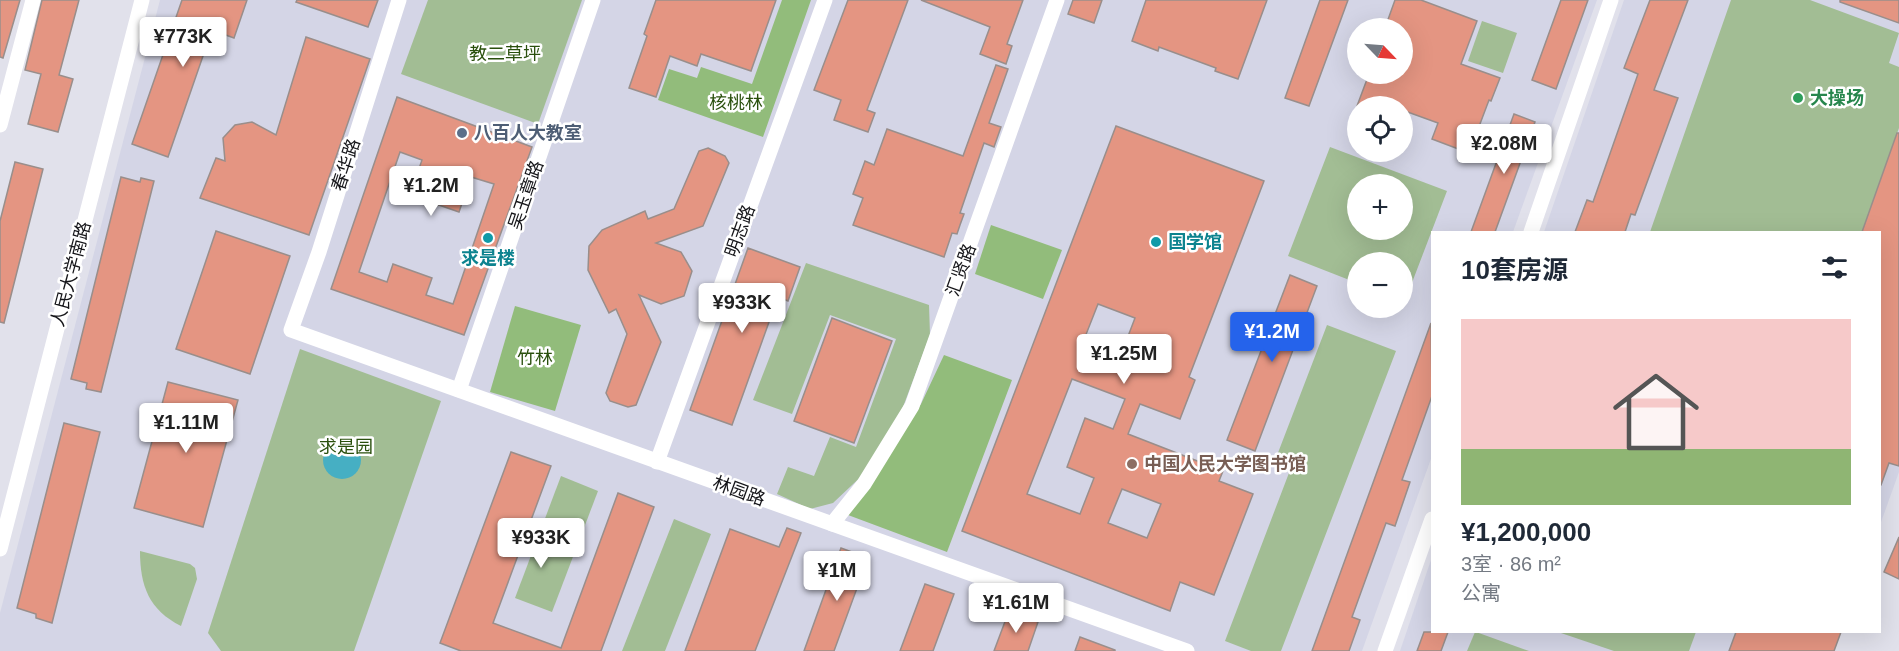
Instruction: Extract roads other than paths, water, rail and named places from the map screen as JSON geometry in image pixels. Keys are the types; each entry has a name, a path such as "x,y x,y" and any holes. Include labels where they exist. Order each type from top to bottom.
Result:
{"street":[{"path":"0,125 33,0"},
{"name":"人民大学南路","path":"0,549 142,0"},
{"name":"春华路","path":"291,330 319,252 399,0"},
{"name":"吴玉章路","path":"459,390 593,0"},
{"name":"明志路","path":"657,462 825,0"},
{"name":"汇贤路","path":"832,524 864,484 912,406 1057,0"},
{"path":"1531,231 1611,0"},
{"name":"林园路","path":"291,330 1187,651"},
{"path":"1385,651 1431,522"}],"water":[{"path":"342,441 356,446 361,460 356,474 342,479 328,474 323,460 328,446"}],"place":[{"name":"大操场","path":"1798,98"},
{"name":"八百人大教室","path":"462,133"},
{"name":"求是楼","path":"488,238"},
{"name":"国学馆","path":"1156,242"},
{"name":"中国人民大学图书馆","path":"1132,464"}],"park label":[{"name":"教二草坪","path":"505,54"},
{"name":"核桃林","path":"736,103"},
{"name":"竹林","path":"535,358"},
{"name":"求是园","path":"346,447"}]}
